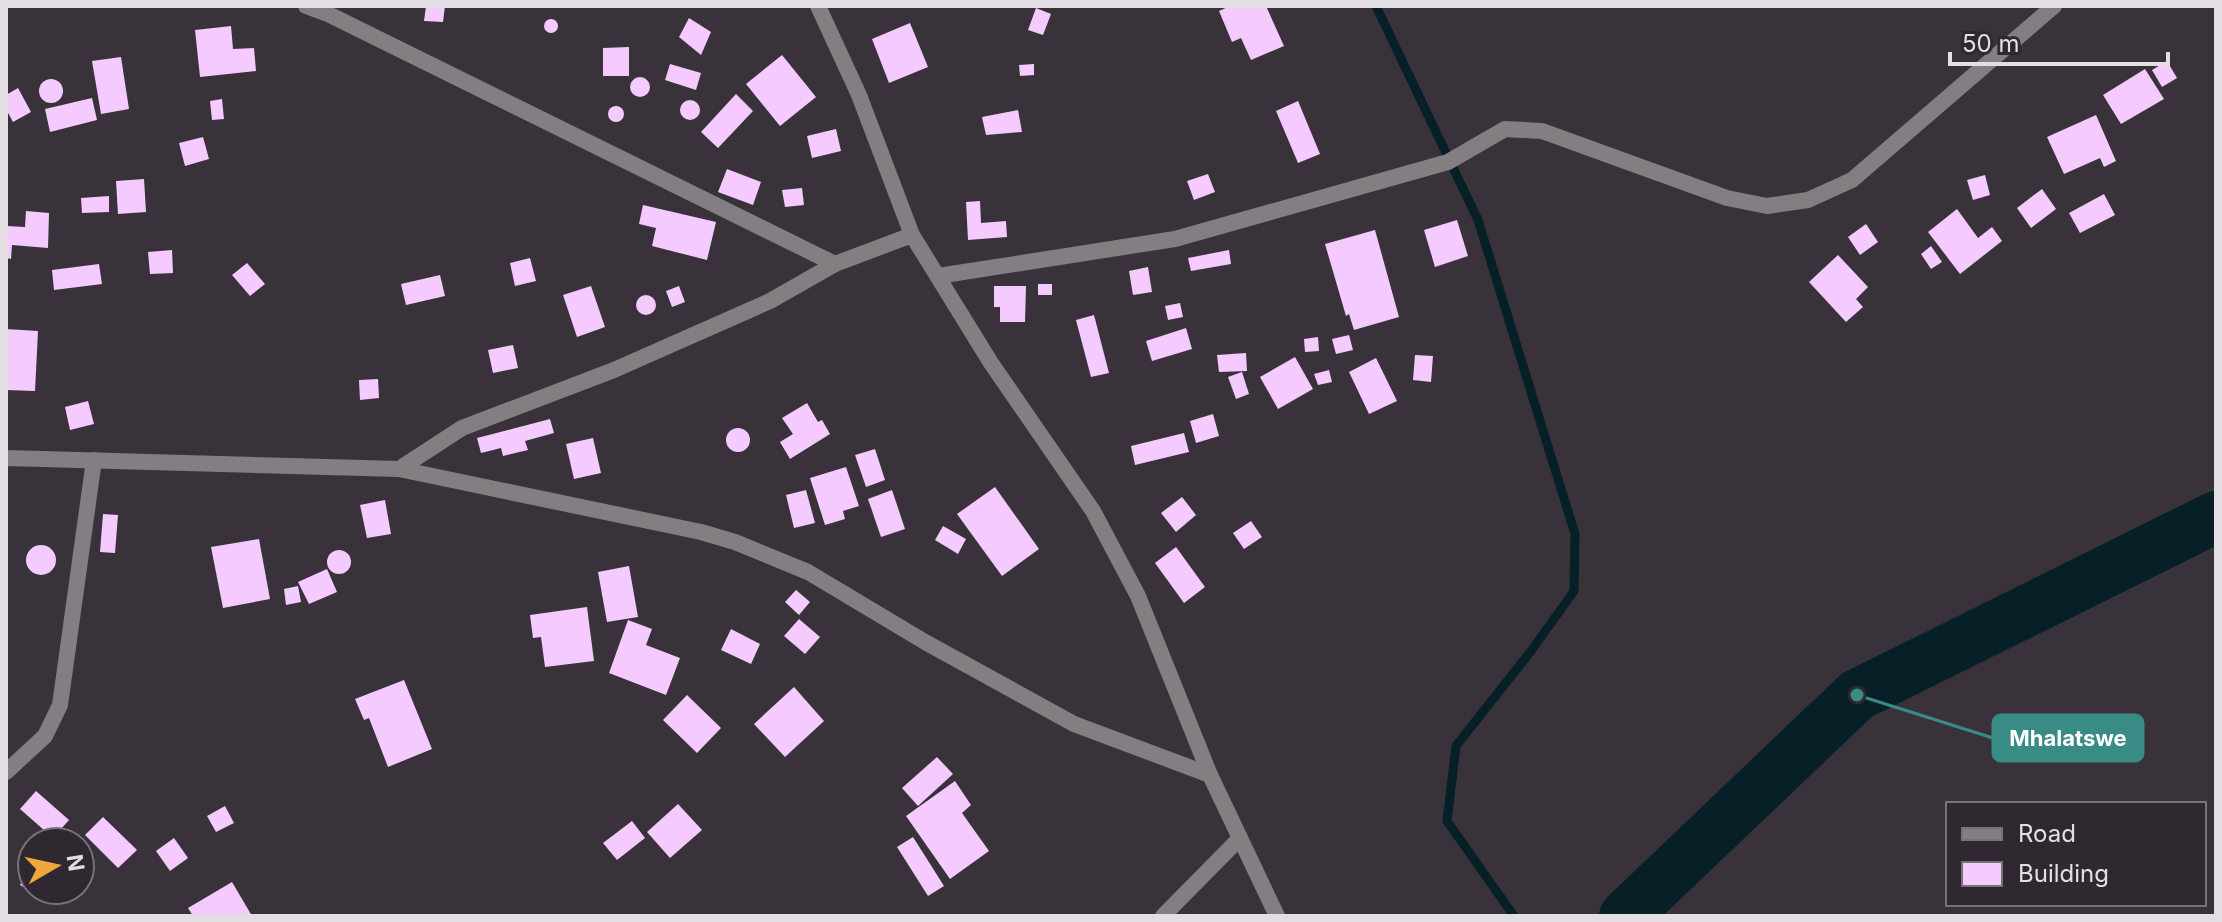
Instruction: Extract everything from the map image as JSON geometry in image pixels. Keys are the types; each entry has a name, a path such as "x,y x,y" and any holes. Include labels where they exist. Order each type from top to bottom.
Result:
{"street":[{"path":"306,6 835,264"},
{"path":"818,6 859,95 912,235 991,363 1093,511 1138,596 1210,775 1277,916"},
{"path":"938,276 1175,239 1448,162 1505,129 1542,131 1727,198 1767,206 1808,200 1852,180 2054,6"},
{"path":"399,469 462,428 614,370 770,301 835,264 912,235"},
{"path":"6,458 399,469 635,517 735,542 808,572 925,642 1074,724 1210,775"},
{"path":"6,772 45,736 60,705 94,460"},
{"path":"1163,916 1240,838"}],"building":[{"path":"426,6 445,6 443,22 424,21"},
{"path":"1230,6 1266,6 1284,46 1251,60 1241,38 1232,42 1219,11"},
{"path":"1036,8 1051,14 1043,35 1028,30"},
{"path":"689,18 711,32 701,55 679,37"},
{"path":"551,19 558,26 551,33 544,26"},
{"path":"910,23 928,67 889,83 872,39"},
{"path":"231,26 233,49 254,48 256,71 200,77 195,30"},
{"path":"629,47 629,76 603,76 603,48"},
{"path":"782,55 816,97 780,126 746,84"},
{"path":"121,57 129,109 101,114 92,61"},
{"path":"2167,61 2177,78 2162,87 2152,70"},
{"path":"670,64 701,73 696,90 665,80"},
{"path":"1034,64 1034,75 1020,76 1019,65"},
{"path":"2145,69 2164,99 2121,124 2103,95"},
{"path":"640,77 647,80 650,87 647,94 640,97 633,94 630,87 633,80"},
{"path":"51,79 60,82 63,91 60,100 51,103 42,100 39,91 42,82"},
{"path":"18,88 31,112 13,122 6,109 6,95"},
{"path":"736,94 753,111 718,148 701,132"},
{"path":"92,98 97,120 50,132 45,109"},
{"path":"222,99 224,119 212,120 210,101"},
{"path":"686,100 694,100 700,110 694,120 686,120 680,114 680,106"},
{"path":"1298,101 1320,154 1298,163 1276,111"},
{"path":"613,106 619,106 624,114 622,120 613,122 608,117 608,111"},
{"path":"1018,110 1022,132 986,135 982,117"},
{"path":"2096,115 2116,161 2104,167 2100,158 2064,174 2047,137"},
{"path":"836,129 841,151 812,158 807,136"},
{"path":"203,137 209,159 185,166 179,143"},
{"path":"727,169 761,182 753,205 718,192"},
{"path":"1208,174 1215,192 1194,200 1187,181"},
{"path":"1985,175 1990,195 1973,200 1967,180"},
{"path":"144,179 146,212 118,214 116,181"},
{"path":"802,188 804,205 785,207 782,190"},
{"path":"2042,189 2056,209 2031,228 2017,208"},
{"path":"2104,194 2115,215 2080,233 2069,213"},
{"path":"109,196 109,212 82,213 81,198"},
{"path":"980,201 981,223 1006,221 1007,237 968,240 966,202"},
{"path":"643,205 716,222 707,260 652,246 656,228 639,224"},
{"path":"1957,209 1978,238 1992,227 2002,241 1960,274 1928,232"},
{"path":"26,211 49,213 48,248 12,245 11,259 6,258 7,226 25,227"},
{"path":"1457,220 1468,256 1435,267 1424,230"},
{"path":"1866,224 1878,242 1860,255 1848,237"},
{"path":"1375,230 1399,317 1354,330 1349,314 1346,316 1325,244"},
{"path":"1931,246 1942,262 1931,269 1921,254"},
{"path":"172,250 173,273 150,274 148,252"},
{"path":"1229,250 1231,264 1191,271 1188,258"},
{"path":"1838,255 1868,287 1856,299 1863,307 1846,322 1809,282"},
{"path":"530,258 536,281 515,286 510,263"},
{"path":"247,263 265,284 250,296 232,275"},
{"path":"99,264 102,284 54,290 52,270"},
{"path":"1148,267 1152,292 1133,295 1129,271"},
{"path":"440,275 445,296 406,305 401,284"},
{"path":"1038,284 1052,284 1052,295 1038,295"},
{"path":"591,286 605,327 577,337 563,295"},
{"path":"679,286 685,302 672,307 666,291"},
{"path":"994,286 1026,286 1025,322 1000,322 1000,307 994,307"},
{"path":"646,295 653,298 656,305 653,312 646,315 639,312 636,305 639,298"},
{"path":"1180,303 1183,317 1168,320 1165,306"},
{"path":"1094,315 1109,373 1091,377 1076,320"},
{"path":"1186,328 1192,349 1152,361 1146,341"},
{"path":"6,329 38,331 35,391 6,390"},
{"path":"1349,335 1353,350 1336,354 1332,339"},
{"path":"1318,337 1319,351 1305,352 1304,339"},
{"path":"513,345 518,368 493,373 488,350"},
{"path":"1246,353 1247,371 1219,372 1217,355"},
{"path":"1415,355 1433,356 1431,382 1413,380"},
{"path":"1295,357 1313,389 1278,409 1260,377"},
{"path":"1376,358 1397,401 1369,414 1349,372"},
{"path":"1329,370 1332,382 1318,385 1314,374"},
{"path":"1242,372 1249,394 1236,399 1228,377"},
{"path":"378,379 379,398 360,400 359,380"},
{"path":"88,401 94,424 70,430 65,407"},
{"path":"807,403 818,422 822,420 830,434 790,459 780,442 793,434 782,418"},
{"path":"1213,414 1219,436 1196,443 1190,421"},
{"path":"550,419 554,433 525,441 528,450 503,456 501,448 481,453 477,438"},
{"path":"738,428 749,435 750,440 743,451 738,452 727,445 726,440 733,429"},
{"path":"1184,433 1189,452 1135,465 1131,446"},
{"path":"593,438 601,473 574,479 566,444"},
{"path":"875,449 885,480 866,487 855,455"},
{"path":"846,467 859,506 843,511 845,519 825,525 810,478"},
{"path":"995,487 1039,549 1002,576 957,514"},
{"path":"806,490 815,523 794,528 786,495"},
{"path":"892,490 905,529 881,537 868,499"},
{"path":"1182,497 1196,515 1176,532 1161,513"},
{"path":"385,500 391,534 367,538 360,505"},
{"path":"103,514 118,515 115,553 100,552"},
{"path":"1251,521 1262,537 1244,549 1233,533"},
{"path":"943,526 966,539 958,554 935,540"},
{"path":"259,539 270,599 223,608 211,547"},
{"path":"41,545 52,549 56,560 52,571 41,575 30,571 26,560 30,549"},
{"path":"1176,547 1205,587 1184,603 1155,563"},
{"path":"334,550 344,550 351,557 351,567 344,574 334,574 327,567 327,557"},
{"path":"629,566 638,617 607,622 598,572"},
{"path":"327,569 337,592 309,604 298,582"},
{"path":"298,586 301,602 286,605 284,589"},
{"path":"796,590 810,602 799,615 785,602"},
{"path":"587,607 594,661 545,667 541,637 533,638 530,615"},
{"path":"799,619 820,637 805,654 784,636"},
{"path":"628,620 652,629 646,645 680,658 666,695 609,673"},
{"path":"731,629 760,644 751,664 721,650"},
{"path":"404,680 432,749 388,767 369,718 364,720 355,699"},
{"path":"794,687 824,721 785,757 754,724"},
{"path":"687,695 721,728 697,753 663,720"},
{"path":"937,757 953,774 918,806 902,788"},
{"path":"955,781 971,805 962,813 989,851 950,879 906,816"},
{"path":"36,791 69,820 64,826 39,826 20,809"},
{"path":"678,804 702,830 670,858 647,832"},
{"path":"225,806 234,823 216,832 207,816"},
{"path":"103,817 137,850 118,868 96,846 94,826"},
{"path":"632,821 645,838 617,860 603,843"},
{"path":"913,837 944,886 928,896 897,847"},
{"path":"174,838 188,858 170,871 156,851"},
{"path":"232,882 252,916 193,916 188,908"}],"waterway":[{"path":"1376,6 1478,220 1575,534 1574,591 1456,746 1447,821 1514,916"},
{"path":"1625,916 1857,695 2216,517"}],"place":[{"name":"Mhalatswe","path":"1857,695"}]}
